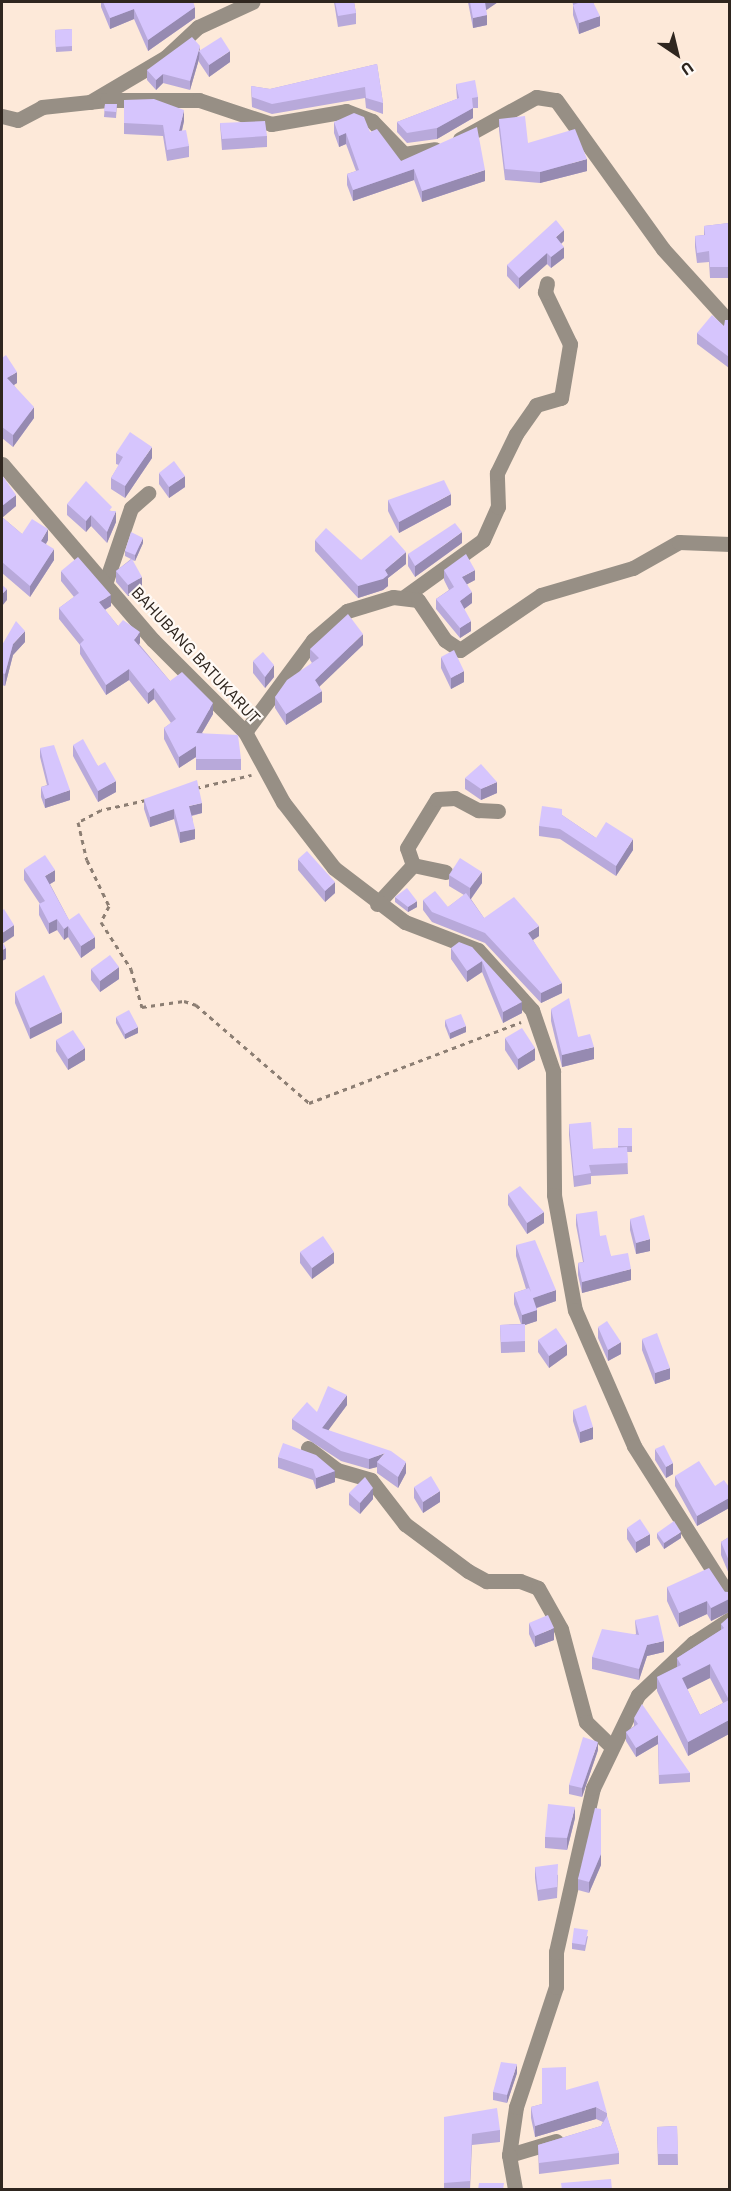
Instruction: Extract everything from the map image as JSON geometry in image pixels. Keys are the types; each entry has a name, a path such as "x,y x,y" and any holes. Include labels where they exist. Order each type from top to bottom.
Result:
{"street":[{"path":"90,102 166,57 198,27 252,2"},
{"path":"2,116 18,120 42,107 90,102 199,100 272,124 357,112 404,154 440,148 536,97 551,97 564,108 663,249 729,323"},
{"path":"245,732 325,627 348,611 404,597 483,540 498,507 497,473 516,434 536,405 561,398 570,344 545,292 547,283"},
{"name":"BAHUBANG BATUKARUT","path":"2,464 106,582 153,640 245,732 309,839 377,904 426,933 478,950 535,1017 553,1071 554,1195 575,1310 634,1446 729,1597"},
{"path":"106,582 131,508 148,493"},
{"path":"404,597 418,600 445,640 460,650 542,595 633,568 678,542 729,544"},
{"path":"413,865 407,848 437,799 455,798 478,810 498,811"},
{"path":"377,904 413,865"},
{"path":"413,865 445,872"},
{"path":"308,1448 337,1470 371,1480 405,1524 468,1571 486,1581 520,1581 538,1588 561,1629 586,1722 610,1745"},
{"path":"516,2190 509,2155 516,2107 556,1987 556,1952 578,1842 610,1745 651,1679 729,1618"},
{"path":"509,2155 575,2135"}],"path":[{"path":"190,789 267,771"},
{"path":"156,797 101,810 78,822 87,860 109,906 101,922 131,969 142,1007 184,1001 196,1005 309,1103 535,1017"}],"building":[{"path":"103,2 193,2 195,7 148,40 134,9 110,18"},
{"path":"335,2 354,2 356,13 338,16"},
{"path":"470,2 485,2 487,15 473,18"},
{"path":"578,2 593,2 600,16 579,23 573,5"},
{"path":"72,29 72,46 56,47 55,30"},
{"path":"192,37 200,46 190,81 163,74 156,80 147,70"},
{"path":"221,37 230,51 209,65 199,51"},
{"path":"377,64 383,103 366,98 365,87 272,104 252,97 251,86 270,89"},
{"path":"475,80 478,97 472,98 473,108 437,128 407,133 397,122 459,98 456,84"},
{"path":"154,99 184,110 179,131 186,130 189,146 167,150 163,125 124,123 124,100"},
{"path":"105,104 117,104 116,112 104,111"},
{"path":"354,113 364,117 370,132 377,129 401,161 477,127 485,170 422,191 414,169 353,190 347,174 359,170 346,133 339,136 334,122"},
{"path":"525,116 528,143 575,129 587,159 540,172 505,169 499,119"},
{"path":"265,121 267,136 222,139 220,123"},
{"path":"556,220 564,230 556,237 564,247 551,257 547,253 519,278 507,265"},
{"path":"729,223 729,267 710,267 709,251 697,253 695,236 705,235 704,226"},
{"path":"712,315 724,326 725,320 729,320 729,357 697,333"},
{"path":"6,355 17,372 7,378 34,407 13,435 2,427 2,358"},
{"path":"130,432 152,447 125,486 111,478 123,457 116,453"},
{"path":"174,461 185,476 169,487 159,473"},
{"path":"2,475 16,495 2,506"},
{"path":"444,480 451,494 399,522 388,500"},
{"path":"86,481 112,507 109,511 116,511 107,532 91,515 86,521 67,504"},
{"path":"2,517 22,534 32,519 48,529 41,541 54,549 30,586 2,562"},
{"path":"455,523 462,532 415,566 408,554"},
{"path":"326,528 361,560 391,535 406,552 385,570 388,575 383,579 358,586 315,540"},
{"path":"131,532 143,538 135,555 125,551"},
{"path":"466,554 475,570 462,577 472,592 460,601 471,621 460,628 436,599 454,587 444,570"},
{"path":"78,557 111,595 99,602 118,626 123,620 140,632 134,640 170,681 182,672 213,703 196,733 238,735 241,759 196,759 196,746 179,757 164,728 176,719 154,688 148,693 129,669 106,685 80,644 84,640 59,608 79,593 61,571"},
{"path":"132,559 142,577 128,585 116,571"},
{"path":"348,614 363,634 315,680 322,691 286,714 275,697 287,680 319,658 310,649"},
{"path":"16,621 25,631 13,644 5,674 2,673 2,645"},
{"path":"454,650 464,671 451,678 441,657"},
{"path":"263,652 274,665 265,677 253,661"},
{"path":"83,739 98,766 105,762 116,781 98,791 73,745"},
{"path":"54,745 70,790 45,799 41,787 49,785 40,748"},
{"path":"481,764 497,782 481,789 465,778"},
{"path":"197,780 202,803 189,806 195,829 180,832 174,809 150,817 144,799"},
{"path":"542,806 562,809 562,815 596,838 606,822 633,839 616,866 560,829 539,826"},
{"path":"307,851 335,882 325,891 298,859"},
{"path":"45,855 55,870 45,876 69,920 79,913 95,937 81,946 68,926 64,929 57,919 49,923 39,904 45,901 24,869"},
{"path":"460,858 482,872 470,888 449,875"},
{"path":"407,888 417,901 408,907 395,897"},
{"path":"435,891 448,907 466,893 484,918 514,897 539,926 528,933 562,983 541,993 485,933 432,912 423,900"},
{"path":"4,909 14,925 2,933 2,911"},
{"path":"459,942 472,947 522,1002 503,1012 482,961 467,971 451,948"},
{"path":"110,955 119,967 100,981 91,969"},
{"path":"44,975 62,1012 30,1028 15,992"},
{"path":"569,998 578,1037 590,1034 594,1047 562,1055 551,1009"},
{"path":"129,1010 138,1027 125,1034 116,1017"},
{"path":"461,1014 466,1026 450,1033 445,1020"},
{"path":"522,1028 535,1048 518,1059 505,1038"},
{"path":"73,1030 85,1048 68,1059 56,1040"},
{"path":"591,1122 593,1149 627,1147 628,1163 589,1165 591,1173 574,1176 569,1124"},
{"path":"618,1128 632,1128 632,1146 618,1146"},
{"path":"520,1186 544,1212 527,1223 508,1194"},
{"path":"597,1211 600,1236 606,1235 611,1256 628,1253 631,1269 582,1282 578,1263 584,1262 576,1214"},
{"path":"644,1215 650,1239 636,1243 630,1219"},
{"path":"323,1236 334,1252 312,1268 300,1252"},
{"path":"535,1240 556,1290 533,1298 537,1310 522,1315 514,1293 529,1288 531,1292 516,1245"},
{"path":"607,1321 621,1342 608,1350 598,1327"},
{"path":"525,1324 525,1341 501,1342 500,1325"},
{"path":"556,1328 567,1344 549,1356 538,1340"},
{"path":"657,1333 670,1368 655,1373 642,1339"},
{"path":"328,1386 347,1395 322,1428 391,1451 406,1462 398,1477 377,1462 385,1453 369,1459 341,1451 292,1419 307,1402 317,1412"},
{"path":"586,1405 593,1427 580,1432 573,1410"},
{"path":"283,1443 316,1455 335,1471 316,1478 313,1469 278,1457"},
{"path":"664,1445 673,1463 666,1467 655,1449"},
{"path":"699,1461 715,1486 724,1480 729,1487 729,1498 697,1516 675,1476"},
{"path":"431,1476 440,1491 423,1502 414,1487"},
{"path":"365,1477 373,1488 360,1503 349,1493"},
{"path":"640,1519 650,1534 636,1542 627,1528"},
{"path":"674,1521 681,1532 664,1543 657,1533"},
{"path":"729,1537 729,1561 721,1542"},
{"path":"709,1568 725,1592 729,1592 729,1599 711,1608 707,1601 679,1613 667,1587"},
{"path":"548,1615 554,1628 535,1636 529,1623"},
{"path":"658,1615 664,1641 647,1645 639,1669 592,1657 602,1629 639,1635 635,1620"},
{"path":"729,1617 729,1700 729,1720 688,1742 657,1677 681,1665 677,1658 724,1628 721,1624","holes":["710,1664 729,1700 700,1715 682,1678"]},
{"path":"642,1704 690,1773 659,1775 658,1735 636,1748 626,1732 638,1724 634,1718"},
{"path":"583,1737 598,1742 582,1788 569,1785"},
{"path":"548,1804 575,1807 567,1838 545,1837"},
{"path":"595,1808 601,1809 601,1854 589,1882 578,1879"},
{"path":"558,1864 557,1887 538,1890 535,1867"},
{"path":"574,1928 588,1930 585,1945 572,1943"},
{"path":"501,2062 517,2064 507,2095 493,2092"},
{"path":"566,2067 566,2090 598,2081 607,2113 596,2107 535,2126 531,2107 542,2104 542,2068"},
{"path":"497,2108 500,2130 472,2134 470,2181 444,2183 444,2117"},
{"path":"607,2116 619,2153 539,2163 538,2145 601,2126"},
{"path":"677,2126 678,2154 658,2154 657,2127"},
{"path":"611,2179 612,2190 562,2190 561,2183"},
{"path":"479,2183 504,2183 503,2190 478,2190"}]}
